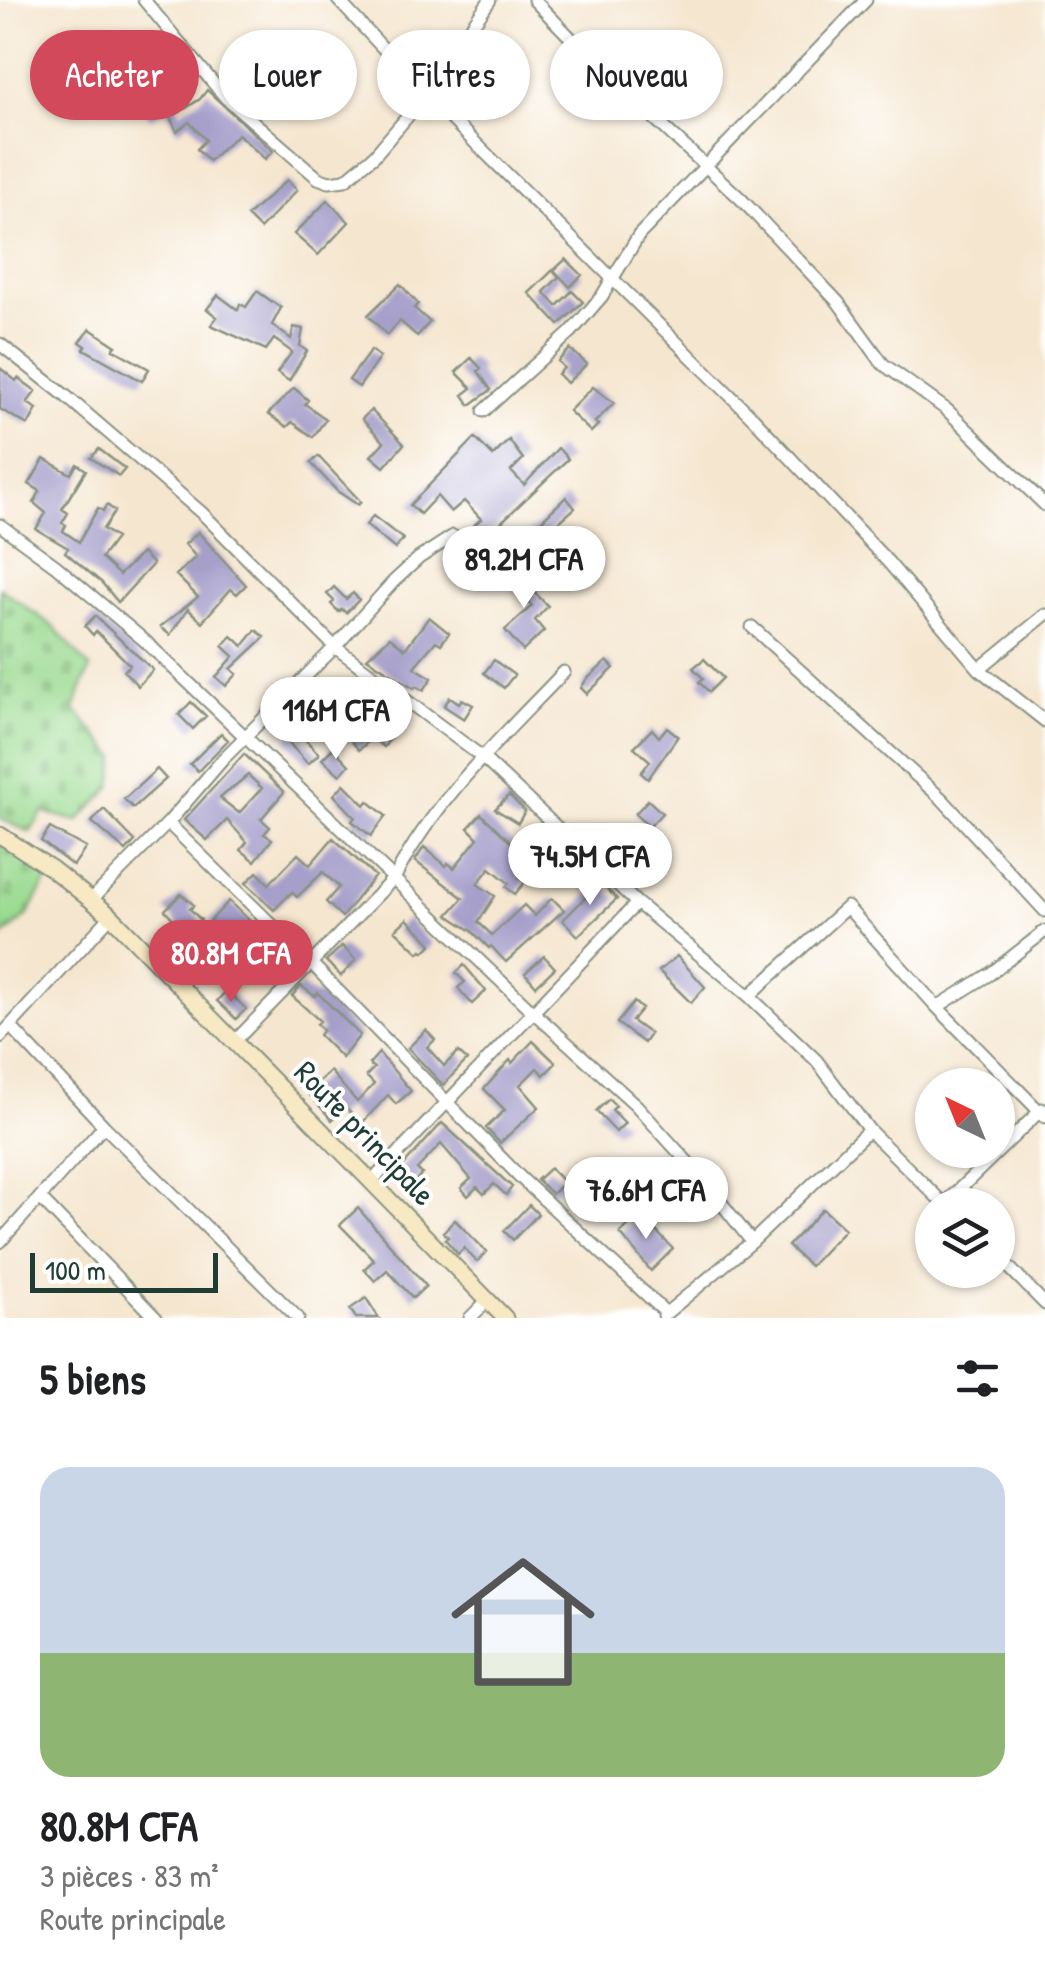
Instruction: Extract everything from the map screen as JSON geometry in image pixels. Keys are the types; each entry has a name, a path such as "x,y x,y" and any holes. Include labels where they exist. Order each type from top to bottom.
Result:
{"street":[{"path":"144,0 225,97 318,178 329,182 344,180 374,156 402,120"},
{"path":"338,0 377,42"},
{"path":"468,30 490,0"},
{"path":"534,0 597,65 707,166 838,302 883,364 947,410 1045,505"},
{"path":"484,411 570,332 602,296 639,234 866,0"},
{"path":"452,120 753,418 890,562 978,670 1045,721"},
{"path":"0,344 203,514 335,647 482,757 637,903 750,996 817,1061 870,1130 927,1188"},
{"path":"0,525 122,620 532,1011 636,1105 752,1242"},
{"path":"92,899 168,824 393,582 419,558 453,536"},
{"path":"978,670 1045,614"},
{"path":"752,627 942,799 1045,911"},
{"path":"235,1041 395,877 409,850 482,757 564,672"},
{"path":"168,824 663,1315 752,1242 870,1130"},
{"name":"Route principale","path":"0,835 112,916 505,1318"},
{"path":"373,1180 637,903"},
{"path":"750,996 847,907 937,1007 1043,1112 962,1188"},
{"path":"0,1037 112,916"},
{"path":"937,1007 990,974 1045,931"},
{"path":"10,1026 104,1126 298,1318"},
{"path":"0,1242 104,1126"},
{"path":"40,1198 156,1318"},
{"path":"1015,1273 1045,1304"},
{"path":"470,1318 488,1300"}],"green space":[{"path":"0,588 54,627 90,668 74,709 116,757 112,787 78,821 43,812 30,832 0,819"},
{"path":"0,840 50,875 27,916 0,939"}],"building":[{"path":"207,90 219,101 219,120 239,120 273,151 265,159 238,134 209,161 197,149 206,140 189,122 177,131 171,120 199,120 200,99"},
{"path":"287,180 297,190 260,229 247,216"},
{"path":"328,200 349,222 318,255 294,234"},
{"path":"566,259 582,275 570,287 554,270"},
{"path":"553,270 559,277 544,292 557,306 572,291 583,302 559,325 529,293"},
{"path":"400,284 418,304 414,308 430,322 417,336 400,321 387,335 368,315"},
{"path":"257,291 281,308 272,325 291,339 294,327 303,329 300,346 307,351 289,381 277,373 292,352 274,339 266,350 211,325 217,317 207,309 218,295 238,310 240,304 246,307"},
{"path":"90,329 116,346 113,349 149,369 142,381 84,349 86,346 80,342"},
{"path":"570,349 587,364 567,383 558,374 564,368 558,361"},
{"path":"371,350 380,357 359,387 349,380"},
{"path":"471,358 481,368 478,371 491,390 470,405 463,395 472,388 456,372"},
{"path":"0,368 36,391 27,403 37,409 28,425 0,409"},
{"path":"593,387 614,403 595,422 598,425 591,432 569,411"},
{"path":"294,388 308,400 305,404 326,419 313,437 292,422 287,427 268,414"},
{"path":"371,410 404,444 384,467 371,456 384,442 362,419"},
{"path":"475,438 493,456 509,440 523,459 511,471 524,485 558,448 568,459 481,538 471,528 481,519 464,501 451,512 437,496 420,514 410,505"},
{"path":"99,449 125,469 119,476 91,458"},
{"path":"318,456 361,502 358,505 337,491 311,463"},
{"path":"44,459 71,474 77,464 86,470 62,509 68,513 62,523 66,525 63,531 79,542 98,508 103,511 107,505 115,511 103,529 116,538 101,558 119,575 142,553 153,564 118,602 65,552 68,548 36,529 46,513 34,503 40,491 29,484"},
{"path":"566,497 575,508 534,544 526,535"},
{"path":"373,516 403,539 395,549 366,525"},
{"path":"198,532 246,585 237,594 231,589 202,622 188,609 170,635 160,627 198,597 176,575 196,557 185,544"},
{"path":"505,563 548,606 535,620 544,631 523,651 505,630 532,606 496,572"},
{"path":"334,587 346,599 353,593 359,600 346,613 331,604 334,601 327,594"},
{"path":"95,616 153,670 138,686 124,671 130,665 96,631 93,635 85,626"},
{"path":"429,617 449,633 441,644 436,641 414,667 432,678 424,690 414,688 367,658 390,637 405,649"},
{"path":"256,630 265,637 231,669 237,674 226,686 216,677 234,656 223,646 232,636 243,646"},
{"path":"704,659 723,678 709,692 693,668"},
{"path":"494,660 514,675 504,688 484,673"},
{"path":"607,661 614,668 587,694 581,688"},
{"path":"450,697 473,705 464,719 444,706"},
{"path":"191,702 206,716 193,729 179,715"},
{"path":"372,702 396,715 389,732 393,735 384,747 372,738 359,750 345,734 360,722"},
{"path":"667,727 678,736 648,779 641,773 650,761 634,747 652,729 659,737"},
{"path":"296,730 319,754 308,764 286,740"},
{"path":"221,733 228,740 198,771 190,764"},
{"path":"333,748 349,765 340,775 322,759"},
{"path":"244,754 284,792 261,819 270,827 264,834 272,839 255,861 241,850 247,842 227,820 207,840 184,820","holes":["248,775 262,788 239,813 220,798"]},
{"path":"157,769 166,779 133,808 124,799"},
{"path":"344,784 365,805 368,801 386,816 371,836 352,821 355,817 334,795"},
{"path":"509,795 525,811 518,823 495,809"},
{"path":"648,800 662,813 649,827 635,814"},
{"path":"104,809 135,841 126,851 92,822"},
{"path":"481,814 515,846 523,837 533,847 517,865 523,873 519,878 525,882 515,894 506,887 509,883 490,868 477,884 495,896 478,922 492,935 524,905 535,916 552,898 564,910 506,962 448,915 463,898 415,861 424,847 454,868 478,838 468,828"},
{"path":"50,828 86,848 73,866 41,841"},
{"path":"333,838 375,876 342,917 326,902 339,887 323,872 297,897 292,892 274,910 246,883 257,872 269,884 298,854 310,865"},
{"path":"597,879 617,899 578,936 563,920 590,893 586,889"},
{"path":"181,894 194,905 190,909 201,920 176,945 184,954 174,964 157,947 179,925 165,910"},
{"path":"229,901 255,926 224,959 213,948 225,935 210,921"},
{"path":"407,919 432,944 424,952 419,953 395,930"},
{"path":"268,945 286,965 276,974 272,970 269,973 257,960"},
{"path":"342,946 356,960 341,976 326,961"},
{"path":"544,956 555,968 536,986 525,973"},
{"path":"677,956 705,987 691,1003 659,971"},
{"path":"464,965 486,991 472,1004 458,988 465,982 456,973"},
{"path":"301,986 315,996 318,993 360,1035 342,1058 319,1035 323,1030 317,1024 320,1021 292,996"},
{"path":"227,990 246,1009 236,1019 217,1001"},
{"path":"634,1002 642,1009 632,1021 650,1034 644,1043 617,1023"},
{"path":"426,1030 435,1040 427,1047 444,1066 458,1052 467,1060 443,1085 408,1048"},
{"path":"533,1041 556,1063 544,1075 537,1068 520,1085 539,1107 500,1143 486,1128 505,1110 484,1089"},
{"path":"379,1053 411,1091 396,1104 388,1095 362,1123 346,1108 332,1120 307,1092 330,1071 357,1102 374,1084 366,1076 374,1068 369,1064"},
{"path":"609,1099 616,1106 612,1110 625,1123 616,1132 596,1111"},
{"path":"442,1123 512,1187 506,1195 494,1184 484,1194 477,1187 468,1196 461,1188 471,1179 441,1144 417,1169 422,1174 407,1189 393,1177"},
{"path":"641,1161 648,1168 644,1172 654,1182 639,1196 624,1180"},
{"path":"550,1168 564,1182 552,1194 537,1180"},
{"path":"529,1205 538,1214 513,1240 504,1231"},
{"path":"358,1208 426,1286 413,1298 387,1270 375,1281 364,1269 374,1260 340,1225"},
{"path":"823,1209 845,1229 810,1266 788,1246"},
{"path":"640,1214 673,1249 651,1271 620,1233"},
{"path":"455,1220 487,1252 477,1262 464,1248 458,1254 445,1239 448,1237 443,1232"},
{"path":"366,1298 379,1318 356,1318 350,1309"}]}
